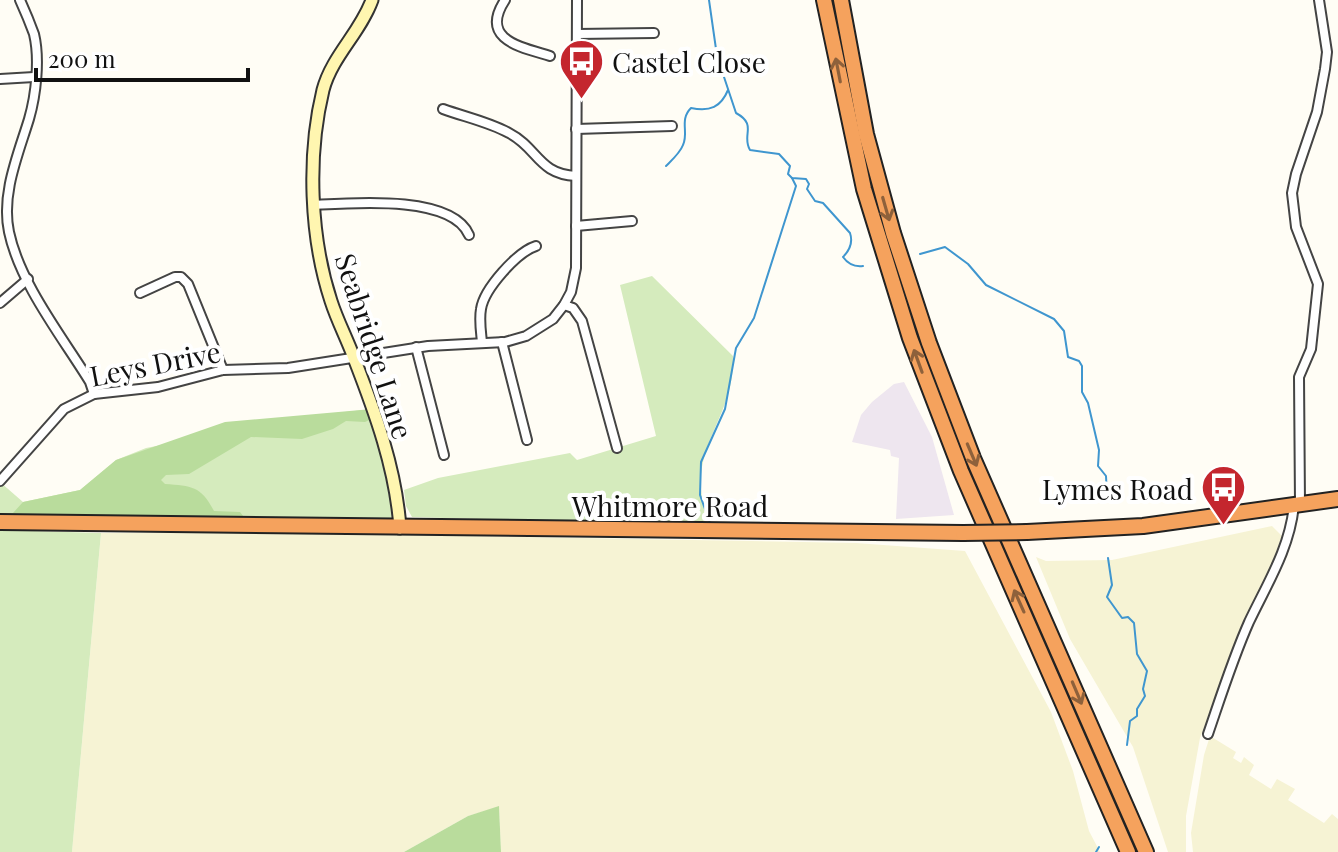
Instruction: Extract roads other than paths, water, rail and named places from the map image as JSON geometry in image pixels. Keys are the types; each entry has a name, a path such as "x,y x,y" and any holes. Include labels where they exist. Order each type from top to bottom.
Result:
{"highway":[{"path":"824,0 864,189 910,338 961,471 1128,852"},
{"path":"841,0 866,134 893,233 929,343 983,482 1146,852"},
{"name":"Whitmore Road","path":"0,522 1027,532 1143,526 1338,499"}],"street":[{"path":"20,0 34,35 34,77 30,115 15,159 8,197 8,230 28,279 90,382 94,394"},
{"name":"Seabridge Lane","path":"372,0 367,14 329,73 323,91 317,127 315,237 331,302 382,434 399,509 400,528"},
{"path":"505,0 496,23 501,35 509,43 550,56"},
{"path":"577,0 576,268 571,292 564,305 573,308 582,321 617,448"},
{"path":"1208,734 1249,623 1278,562 1297,505 1299,377 1311,349 1318,284 1296,227 1292,193 1317,112 1325,69 1327,52 1319,0"},
{"path":"577,34 654,33"},
{"path":"0,79 34,77"},
{"path":"443,109 513,135 543,165 562,176 576,176"},
{"path":"576,129 672,126"},
{"path":"314,205 375,203 441,211 455,218 469,235"},
{"path":"576,226 632,221"},
{"path":"482,342 481,305 516,258 526,249 536,246"},
{"path":"140,293 181,277 188,284 223,370"},
{"path":"0,303 28,279"},
{"name":"Leys Drive","path":"0,481 64,409 94,394 158,387 223,370 288,368 416,347 502,342 539,329 553,319 564,305"},
{"path":"502,342 527,440"},
{"path":"416,347 444,455"}],"waterway":[{"path":"709,0 717,56 736,113 743,117 748,126 750,150 779,154 790,166 788,174 792,178 806,179 809,184 807,189 815,201 823,203 850,233 850,246 843,257 847,262 863,266"},
{"path":"666,166 683,145 686,117 691,108 714,107 728,90"},
{"path":"710,523 700,495 701,462 725,409 736,348 754,318 796,186 792,178"},
{"path":"920,254 945,247 968,264 986,285 1054,319 1064,331 1068,357 1079,361 1082,366 1082,392 1088,403 1099,450 1098,466 1106,476 1107,496"},
{"path":"1108,558 1112,585 1107,597 1122,618 1128,617 1134,623 1137,654 1147,671 1143,689 1145,696 1137,709 1137,716 1130,721 1127,745"},
{"path":"1096,852 1099,847"}],"place":[{"name":"Castel Close","path":"581,100"},
{"name":"Lymes Road","path":"1224,527"}]}
